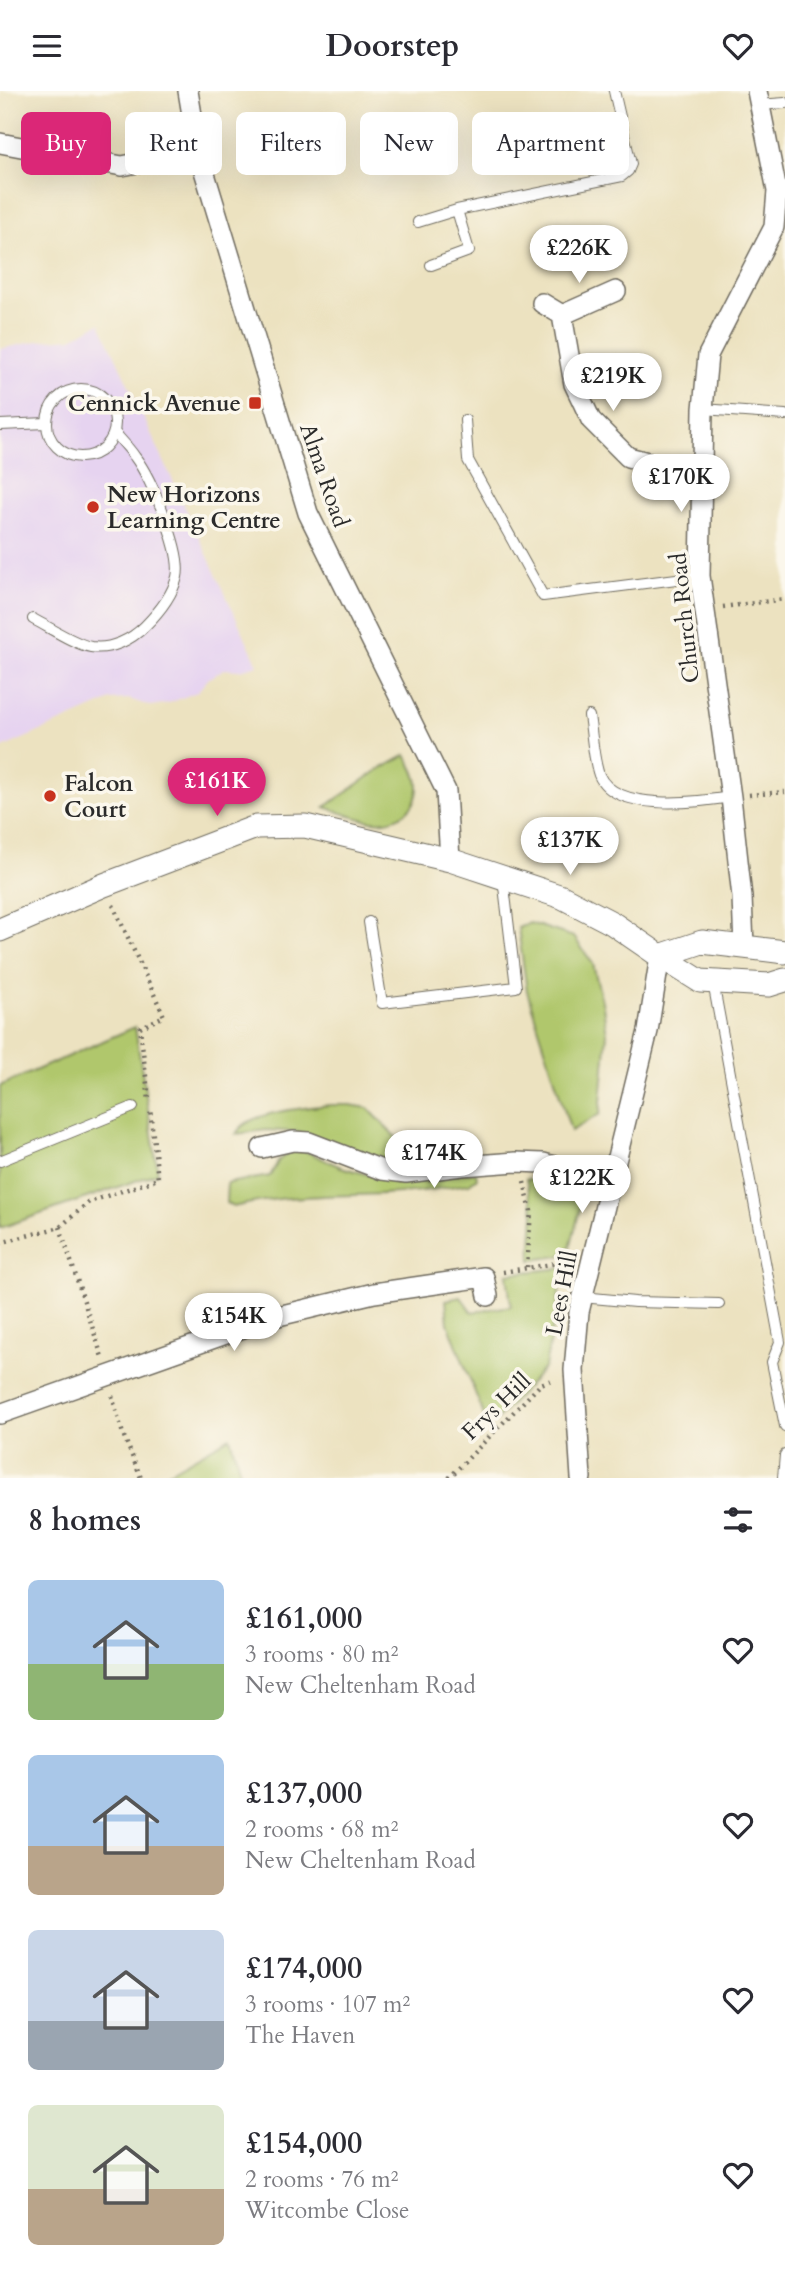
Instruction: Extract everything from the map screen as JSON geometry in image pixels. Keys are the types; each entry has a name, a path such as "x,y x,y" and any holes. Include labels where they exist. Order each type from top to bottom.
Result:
{"street":[{"name":"Alma Road","path":"188,91 192,112"},
{"name":"Church Road","path":"744,947 731,797 700,576 704,409 709,355 779,228 776,191 758,98"},
{"path":"0,143 125,165"},
{"name":"Alma Road","path":"205,175 308,513 446,791 450,860"},
{"path":"562,315 616,291"},
{"path":"542,303 562,315 574,384 591,419 628,457 702,476"},
{"path":"0,930 104,885 256,827 305,826 450,860 562,897 612,923 700,981 769,985 785,981"},
{"path":"660,956 702,943 785,952"},
{"name":"Lees Hill","path":"581,1478 574,1370 579,1312 648,1031 660,956"},
{"path":"262,1148 293,1141 309,1142 382,1170 406,1173 516,1162 543,1163 611,1181"},
{"path":"0,1414 274,1317 373,1293 486,1287"}],"lane":[{"path":"418,222 457,210 622,176 631,164 614,91"},
{"path":"758,98 785,103"},
{"path":"430,265 469,251 457,210"},
{"path":"78,389 94,392 107,401 114,416 114,432 106,446 93,456 76,457 61,451 50,439 47,423 51,407 62,395 78,389"},
{"path":"704,409 785,415"},
{"path":"465,420 468,460 543,596 700,576"},
{"path":"0,425 47,423"},
{"path":"33,619 88,647 103,648 121,643 139,632 169,597 177,576 176,553 167,522 136,458 114,432"},
{"path":"589,716 600,776 610,788 631,798 660,804 696,803 731,797"},
{"path":"369,922 382,1003 516,986 503,877"},
{"path":"713,982 780,1342 772,1362 785,1426"},
{"path":"0,1161 133,1108"},
{"path":"582,1297 635,1302 719,1304"},
{"path":"783,1478 785,1455"}],"path":[{"path":"704,610 785,599"},
{"path":"731,797 785,792"},
{"path":"516,1162 531,1211 527,1268"},
{"path":"60,1227 99,1344 123,1434 141,1478"},
{"path":"486,1287 527,1268 592,1258"},
{"name":"Frys Hill","path":"449,1478 541,1384 574,1370"}],"shaded area":[{"name":"New Horizons Learning Centre","path":"100,323 258,665 240,670 224,669 208,679 197,692 169,703 150,706 129,699 111,700 0,749 0,349 38,341 72,338"}],"green space":[{"path":"406,755 416,774 418,786 414,802 404,814 389,820 372,821 325,807 377,771"},
{"path":"530,923 574,937 593,964 603,1006 607,1034 600,1114 571,1131 527,991 518,928"},
{"path":"135,1027 158,1173 0,1228 0,1086"},
{"path":"330,1105 368,1108 405,1147 428,1161 379,1161 299,1132 266,1130 236,1134 252,1120 293,1109"},
{"path":"291,1151 305,1151 341,1167 376,1177 476,1172 477,1178 469,1184 416,1192 296,1197 233,1207 226,1203 227,1183 270,1176 279,1160"},
{"path":"526,1179 555,1182 573,1189 579,1201 580,1209 570,1248 560,1256 531,1260 534,1213"},
{"path":"564,1268 545,1367 495,1422 485,1418 448,1323 446,1300 461,1297 472,1312 511,1306 507,1274"},
{"path":"230,1437 242,1478 159,1478"}],"place":[{"name":"Cennick Avenue","path":"255,403"},
{"name":"New Horizons Learning Centre","path":"93,507"},
{"name":"Falcon Court","path":"50,796"}]}
